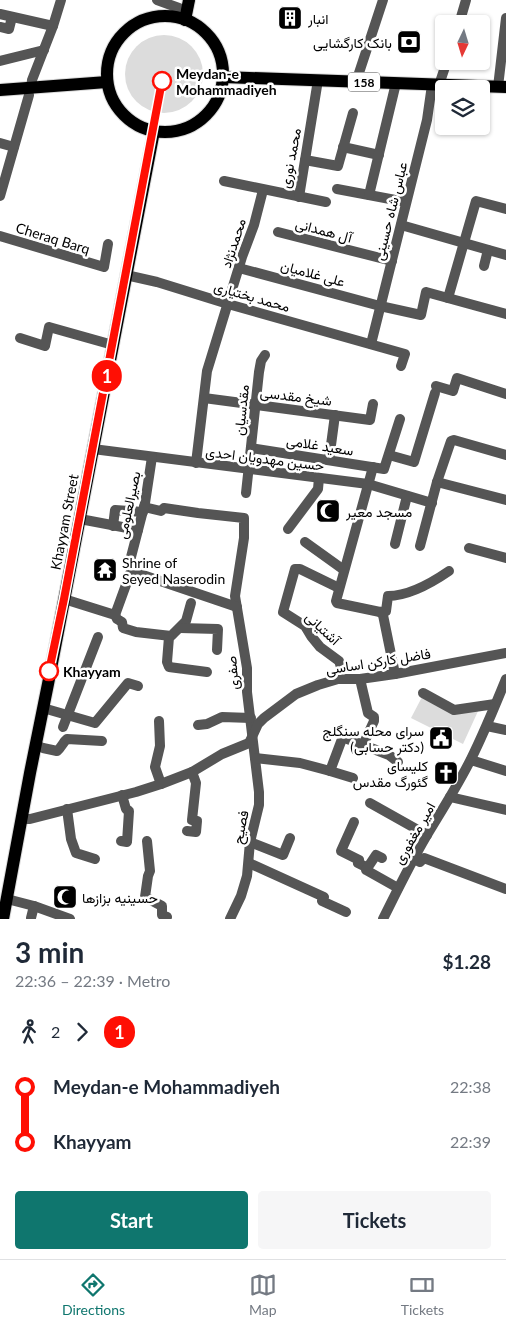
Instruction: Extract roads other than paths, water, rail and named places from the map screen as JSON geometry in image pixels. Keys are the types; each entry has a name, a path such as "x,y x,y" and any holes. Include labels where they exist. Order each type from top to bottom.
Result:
{"main road":[{"path":"180,12 204,31 217,49 221,60 223,77 221,89 209,112 199,121 175,131 154,131 140,126 118,108 111,96 107,82 108,62 111,52 121,36 135,24 180,12 189,0"},
{"name":"158","path":"223,77 435,85"},
{"path":"0,90 30,91 107,82"},
{"name":"Khayyam Street","path":"4,919 154,131"}],"street":[{"path":"0,196 1,185 14,147 32,80 61,0"},
{"path":"157,0 180,12"},
{"path":"356,82 383,0"},
{"path":"462,15 466,0"},
{"path":"0,14 53,26"},
{"path":"0,27 9,29 12,17"},
{"path":"502,87 506,18"},
{"path":"0,61 44,50"},
{"name":"محمد نوری","path":"224,181 299,197 318,80"},
{"path":"369,195 396,83"},
{"name":"عباس شاه حسینی","path":"371,344 435,85"},
{"path":"305,160 338,166 353,113"},
{"path":"0,143 14,147"},
{"path":"343,147 379,155"},
{"path":"337,189 406,202"},
{"name":"محمدنژاد","path":"196,462 207,371 254,225 263,190"},
{"path":"299,197 326,202"},
{"path":"506,209 476,201 448,298 506,314"},
{"path":"401,225 506,255"},
{"name":"آل همدانی","path":"278,232 392,261"},
{"name":"Cheraq Barq","path":"0,236 104,267 108,244"},
{"path":"484,266 488,250"},
{"name":"علی غلامیان","path":"239,268 380,306 421,315 426,292 448,298"},
{"name":"محمد بختیاری","path":"126,275 158,282 228,304 405,354 401,366"},
{"path":"20,338 45,346 49,327 113,345"},
{"name":"مقدسیان","path":"246,494 260,361 265,355"},
{"path":"400,419 389,455 414,462 436,389 453,391 456,378 506,394"},
{"name":"شیخ مقدسی","path":"204,398 370,420 373,404"},
{"path":"328,460 335,415"},
{"path":"420,546 437,482 451,442 454,440 506,455"},
{"name":"سعید غلامی","path":"251,448 384,469 389,455"},
{"name":"حسین مهدویان احدی","path":"93,450 368,484 432,503"},
{"name":"بصیرالعلومی","path":"115,615 131,572 131,557 143,510 152,457"},
{"path":"373,467 336,599 337,603 386,612 388,596 397,596 432,583 449,571"},
{"path":"288,529 318,489 320,478"},
{"path":"437,482 506,500"},
{"path":"395,544 407,496"},
{"path":"114,526 116,505 143,510"},
{"name":"صفری","path":"143,510 161,511 164,508 198,514 244,518 244,538 235,596 248,668 247,692 252,738"},
{"path":"80,519 138,530"},
{"path":"305,542 344,570"},
{"path":"469,548 506,558"},
{"name":"آشتیانی","path":"338,679 341,667 339,661 320,647 310,636 305,626 283,612 295,569 300,569 339,588"},
{"path":"131,572 237,607"},
{"path":"64,599 115,615 122,622 123,628 169,637 186,621 191,603"},
{"path":"380,612 385,622 395,674"},
{"path":"180,628 218,630 217,650"},
{"path":"63,727 98,637"},
{"path":"169,637 167,662 169,667 207,672"},
{"name":"فاضل کارکن اساسی","path":"22,818 30,819 122,795 161,784 192,772 222,754 249,743 258,724 296,694 305,690 338,679 360,679 395,674 506,653"},
{"path":"360,679 368,713 375,719 363,744"},
{"name":"امیر مغفوری","path":"383,919 427,835 470,760 487,726 494,704 506,679"},
{"path":"44,708 95,723 128,683 138,686"},
{"path":"423,693 454,710 494,704"},
{"path":"198,724 207,724 222,717 251,718"},
{"path":"159,721 160,746 154,767 161,784"},
{"path":"487,726 506,730"},
{"path":"36,745 57,751 62,747 67,738 102,741"},
{"name":"فصیح","path":"230,919 241,896 247,876 250,842 259,805 260,792 252,738"},
{"path":"330,771 342,739 345,738 389,755 398,762"},
{"path":"255,758 292,761 353,778"},
{"path":"470,760 506,771"},
{"path":"187,831 196,832 197,821 192,820 196,783 192,772"},
{"path":"121,842 127,842 129,811 126,809 122,795"},
{"path":"450,797 506,810"},
{"path":"370,803 427,835"},
{"path":"67,808 71,839 76,853 95,859"},
{"path":"354,822 341,851 359,860 364,867 398,888"},
{"path":"250,842 283,855 290,838"},
{"path":"147,840 150,871 145,897 162,906 162,915 166,919"},
{"path":"364,867 376,855 382,858"},
{"path":"414,859 420,862 424,858 506,889"},
{"path":"249,864 324,897 322,901 346,912"},
{"path":"7,899 70,919"},
{"path":"31,918 34,906"}],"metro line":[{"name":"1","path":"49,671 151,147 162,81"}],"place":[{"name":"انبار","path":"290,18"},
{"name":"بانک کارگشایی","path":"409,42"},
{"name":"Meydan-e Mohammadiyeh","path":"162,81"},
{"name":"مسجد معیر","path":"328,511"},
{"name":"Shrine of Seyed Naserodin","path":"105,570"},
{"name":"Khayyam","path":"49,671"},
{"name":"سرای محله سنگلج (دکتر حسابی)","path":"441,738"},
{"name":"کلیسای گئورگ مقدس","path":"446,773"},
{"name":"حسینیه بزازها","path":"65,897"}]}
